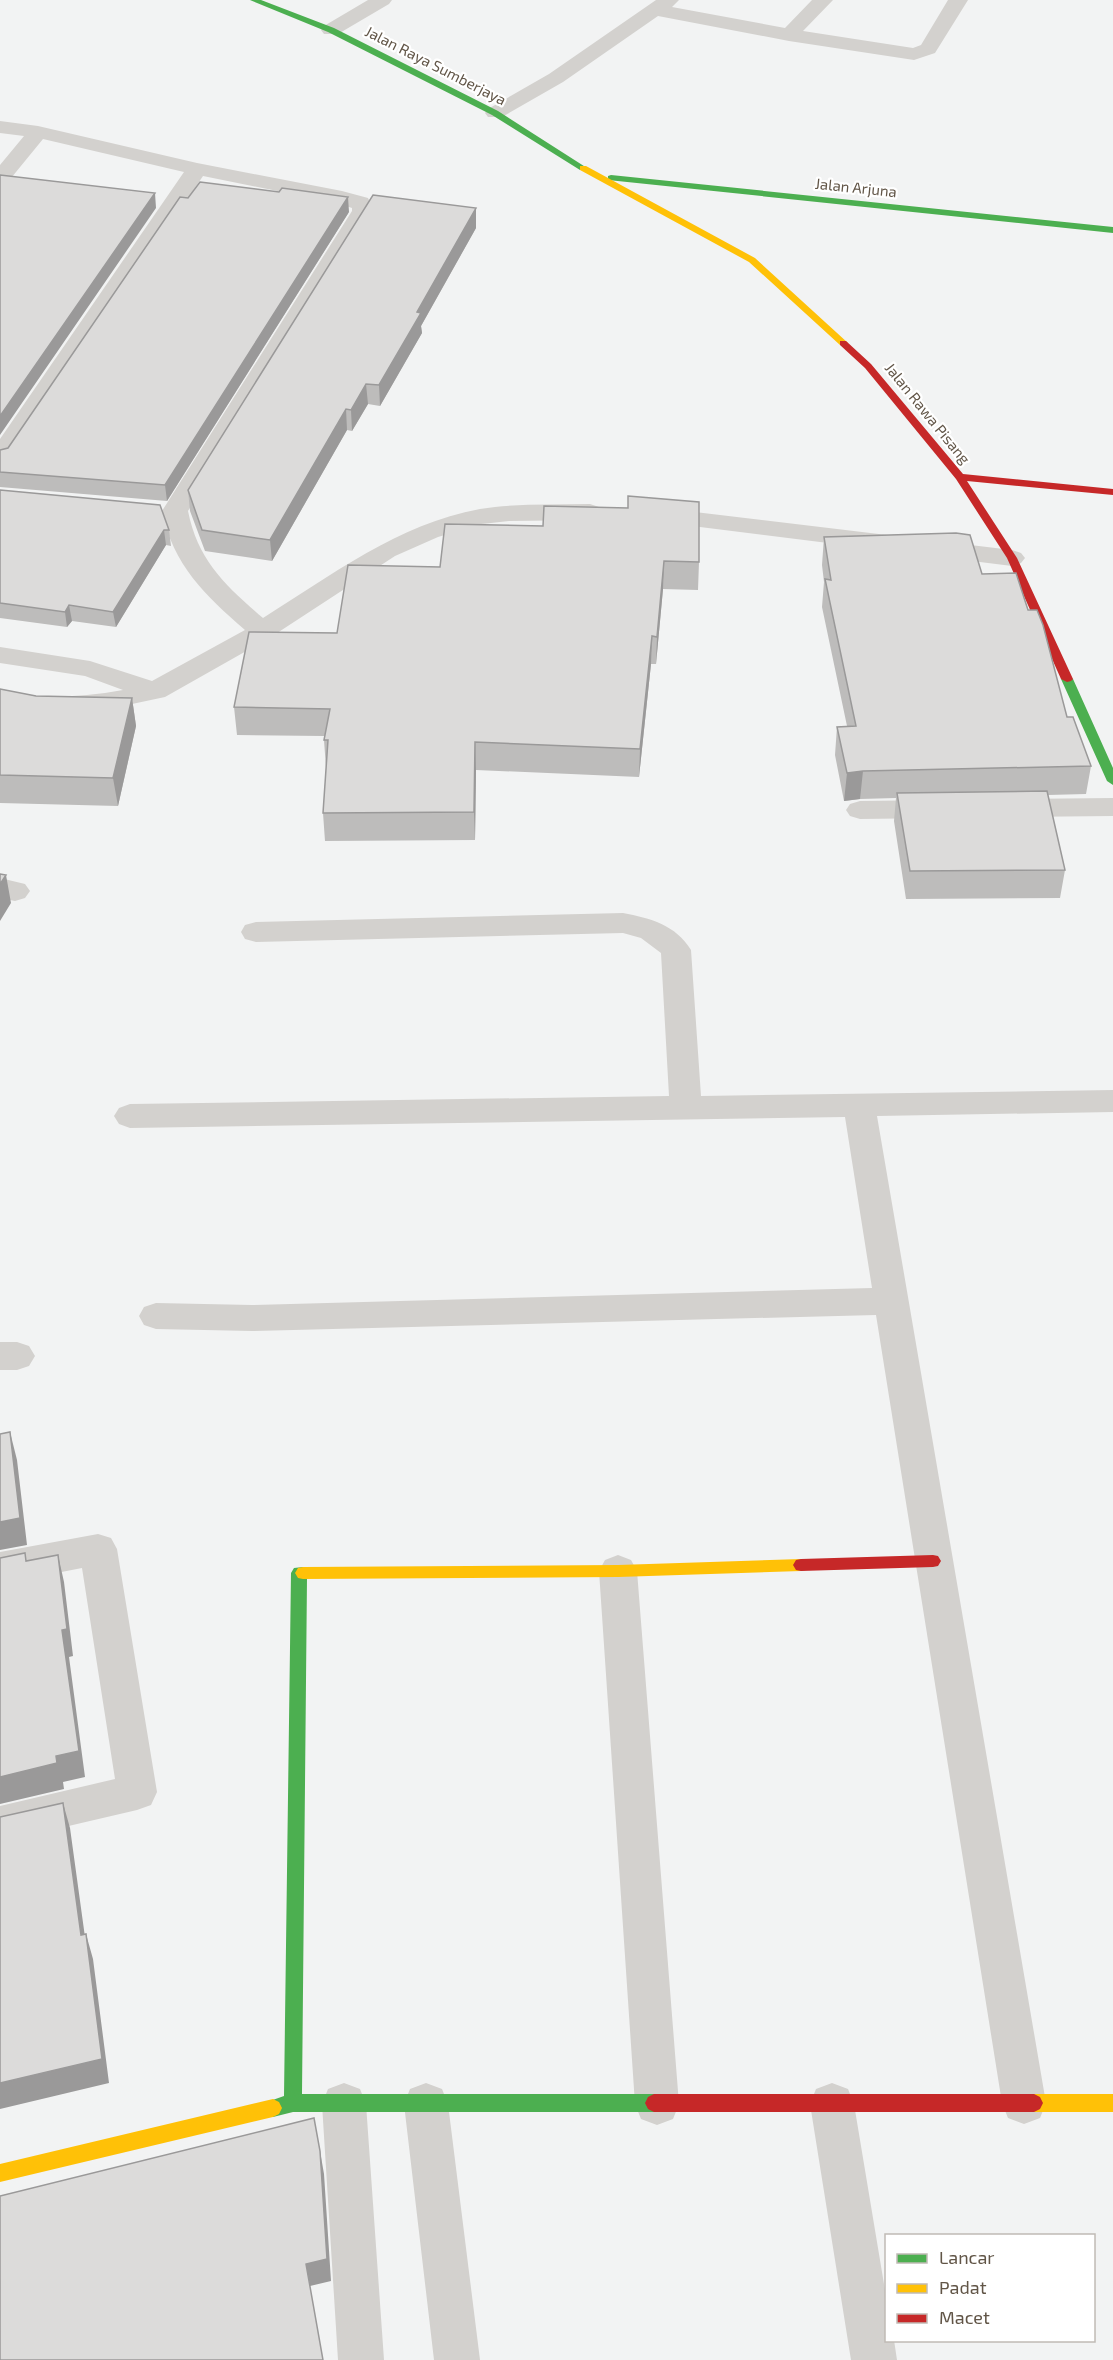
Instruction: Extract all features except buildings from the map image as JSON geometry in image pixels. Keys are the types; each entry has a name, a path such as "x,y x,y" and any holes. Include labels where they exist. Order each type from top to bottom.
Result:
{"street":[{"name":"Jalan Raya Sumberjaya","path":"254,0 332,30 495,113 595,176"},
{"path":"332,30 382,0"},
{"path":"789,35 823,0"},
{"path":"495,113 556,78 663,5 789,35 906,54 919,53 928,49 958,0"},
{"path":"0,127 38,132 197,169 342,197 360,203 363,207 363,211 163,510 195,564 220,593 262,631"},
{"path":"0,179 38,132"},
{"path":"0,457 197,169"},
{"name":"Jalan Arjuna","path":"595,176 1113,230"},
{"name":"Jalan Rawa Pisang","path":"595,176 752,260 868,366 960,477 1012,558 1113,786"},
{"path":"960,477 1113,492"},
{"path":"0,702 36,706 99,703 155,692 262,631 386,551 429,532 479,517 509,513 622,513 760,526 1012,558"},
{"path":"0,655 90,669 155,692"},
{"path":"860,810 969,808 1113,786"},
{"path":"256,933 623,923 648,928 661,935 676,950 686,1108"},
{"path":"130,1116 1113,1101"},
{"path":"859,1105 1024,2103"},
{"path":"156,1316 252,1318 893,1301"},
{"path":"0,1568 98,1549 137,1792 0,1824"},
{"path":"293,2103 299,1573 618,1571 933,1561"},
{"path":"618,1571 657,2104"},
{"path":"0,2173 293,2103 1113,2103"},
{"path":"344,2104 361,2360"},
{"path":"426,2104 457,2360"},
{"path":"832,2104 874,2360"}],"traffic: fast":[{"path":"254,0 331,30 495,113 583,168"},
{"path":"611,178 1113,230"},
{"path":"1067,679 1113,781"},
{"path":"293,2103 299,1573 303,1573"},
{"path":"273,2108 293,2103 654,2103"}],"traffic: slow":[{"path":"583,168 752,260 843,343"},
{"path":"303,1573 618,1571 801,1565"},
{"path":"1034,2103 1113,2103"},
{"path":"0,2173 273,2108"}],"traffic: jam":[{"path":"843,343 868,366 960,477 1012,558 1067,679"},
{"path":"960,477 1113,492"},
{"path":"801,1565 933,1561"},
{"path":"654,2103 1034,2103"}]}
